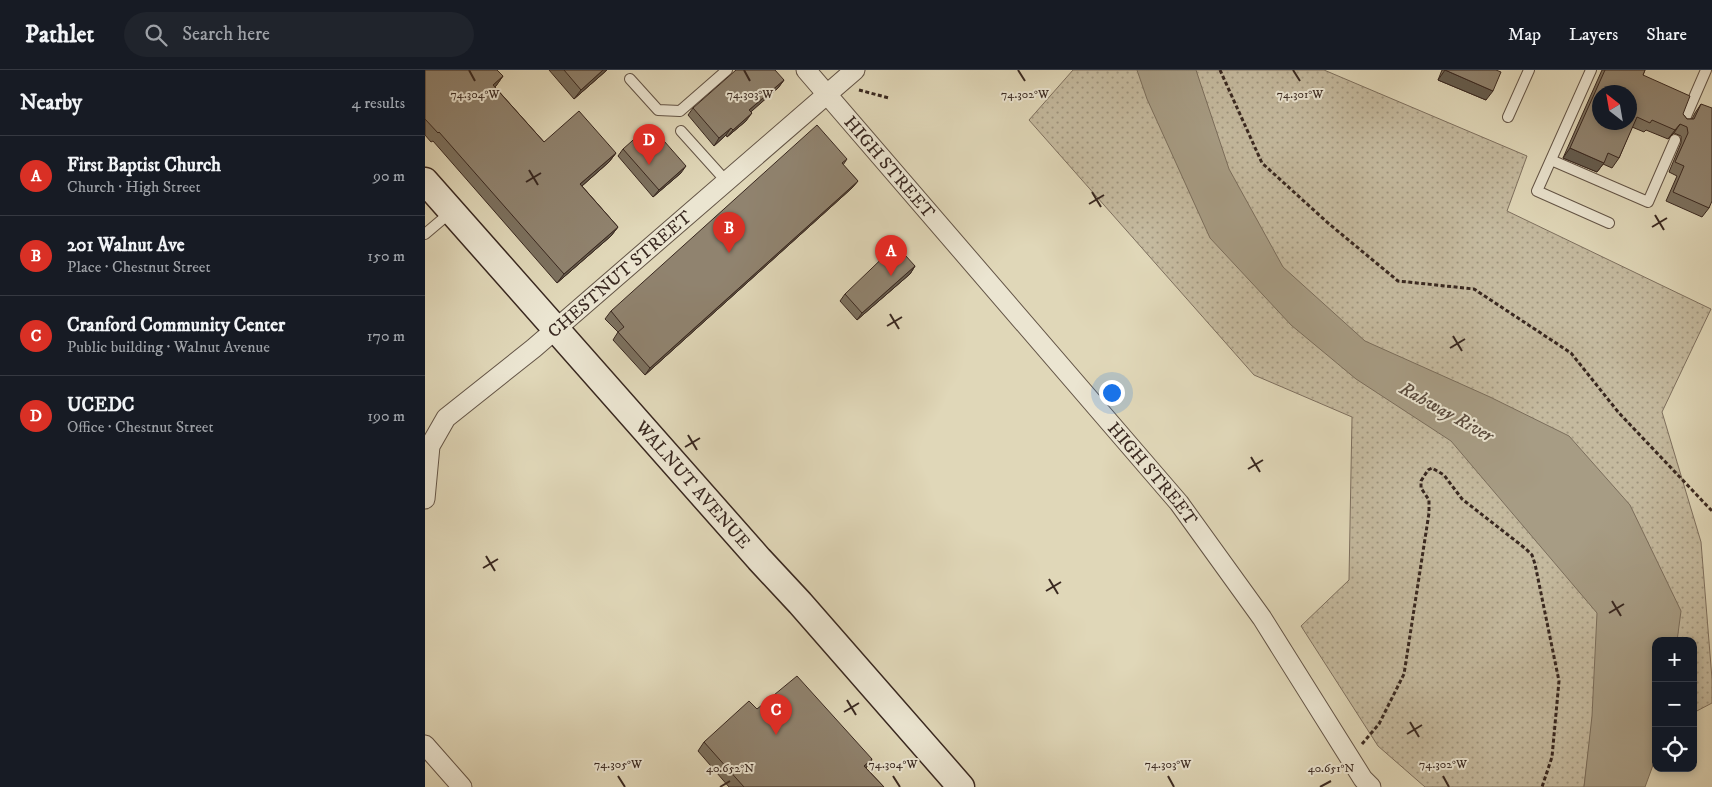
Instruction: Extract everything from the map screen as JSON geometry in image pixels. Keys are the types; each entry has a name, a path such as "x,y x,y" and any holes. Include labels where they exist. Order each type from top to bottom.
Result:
{"street":[{"name":"HIGH STREET","path":"806,70 1179,503 1262,618 1363,779 1371,787"},
{"name":"CHESTNUT STREET","path":"425,499 430,446 446,418 534,348 855,70"},
{"name":"WALNUT AVENUE","path":"425,181 753,552 801,603 961,787"},
{"path":"425,745 462,787"}],"lane":[{"path":"630,80 658,110 680,111 727,70"},
{"path":"1509,117 1529,70"},
{"path":"1591,70 1537,191 1609,223"},
{"path":"1683,123 1706,70"},
{"path":"681,131 726,181"},
{"path":"1551,160 1648,202 1675,140"},
{"path":"425,234 452,211"}],"path":[{"path":"1220,70 1262,163 1328,223 1398,281 1473,288 1571,353 1619,413 1712,511"},
{"path":"1349,757 1379,724 1404,674 1429,513 1429,500 1421,488 1421,481 1428,470 1432,468 1444,475 1462,499 1532,555 1559,681 1552,757 1542,787"}],"shaded area":[{"path":"1073,70 1324,70 1527,156 1507,211 1711,309 1662,412 1701,542 1712,679 1712,703 1697,711 1697,637 1652,637 1652,646 1593,716 1584,787 1425,787 1378,746 1301,626 1349,580 1352,417 1254,375 1029,120"}],"water":[{"name":"Rahway River","path":"1137,70 1196,70 1229,169 1283,267 1365,341 1490,397 1569,436 1630,505 1681,611 1678,637 1652,637 1652,768 1645,787 1584,787 1592,716 1597,613 1451,441 1356,379 1291,325 1210,238 1147,99"}],"building":[{"path":"425,70 497,70 503,76 493,85 544,142 579,111 616,153 580,184 618,227 564,274 439,132 425,119"},
{"path":"564,70 603,70 581,90"},
{"path":"736,70 775,70 784,80 749,110 752,113 733,130 731,128 719,138 693,108"},
{"path":"1445,70 1496,70 1501,72 1493,91"},
{"path":"1605,70 1645,70 1643,75 1690,96 1683,114 1687,119 1694,119 1701,104 1712,108 1712,201 1709,208 1673,192 1684,166 1675,162 1688,133 1687,127 1680,124 1675,130 1652,120 1650,123 1637,117 1637,85 1598,85"},
{"path":"1592,99 1592,130 1631,130 1619,158 1608,153 1604,163 1570,148"},
{"path":"650,125 686,166 659,190 623,149"},
{"path":"817,125 847,159 842,163 858,181 650,368 618,332 624,327 611,311"},
{"path":"896,245 915,266 862,313 845,294"},
{"path":"797,676 872,759 864,766 884,787 744,787 704,742 749,701 757,709"}],"place":[{"name":"UCEDC","path":"649,165"},
{"name":"201 Walnut Ave","path":"729,253"},
{"name":"First Baptist Church","path":"891,276"},
{"name":"Cranford Community Center","path":"776,735"}]}
